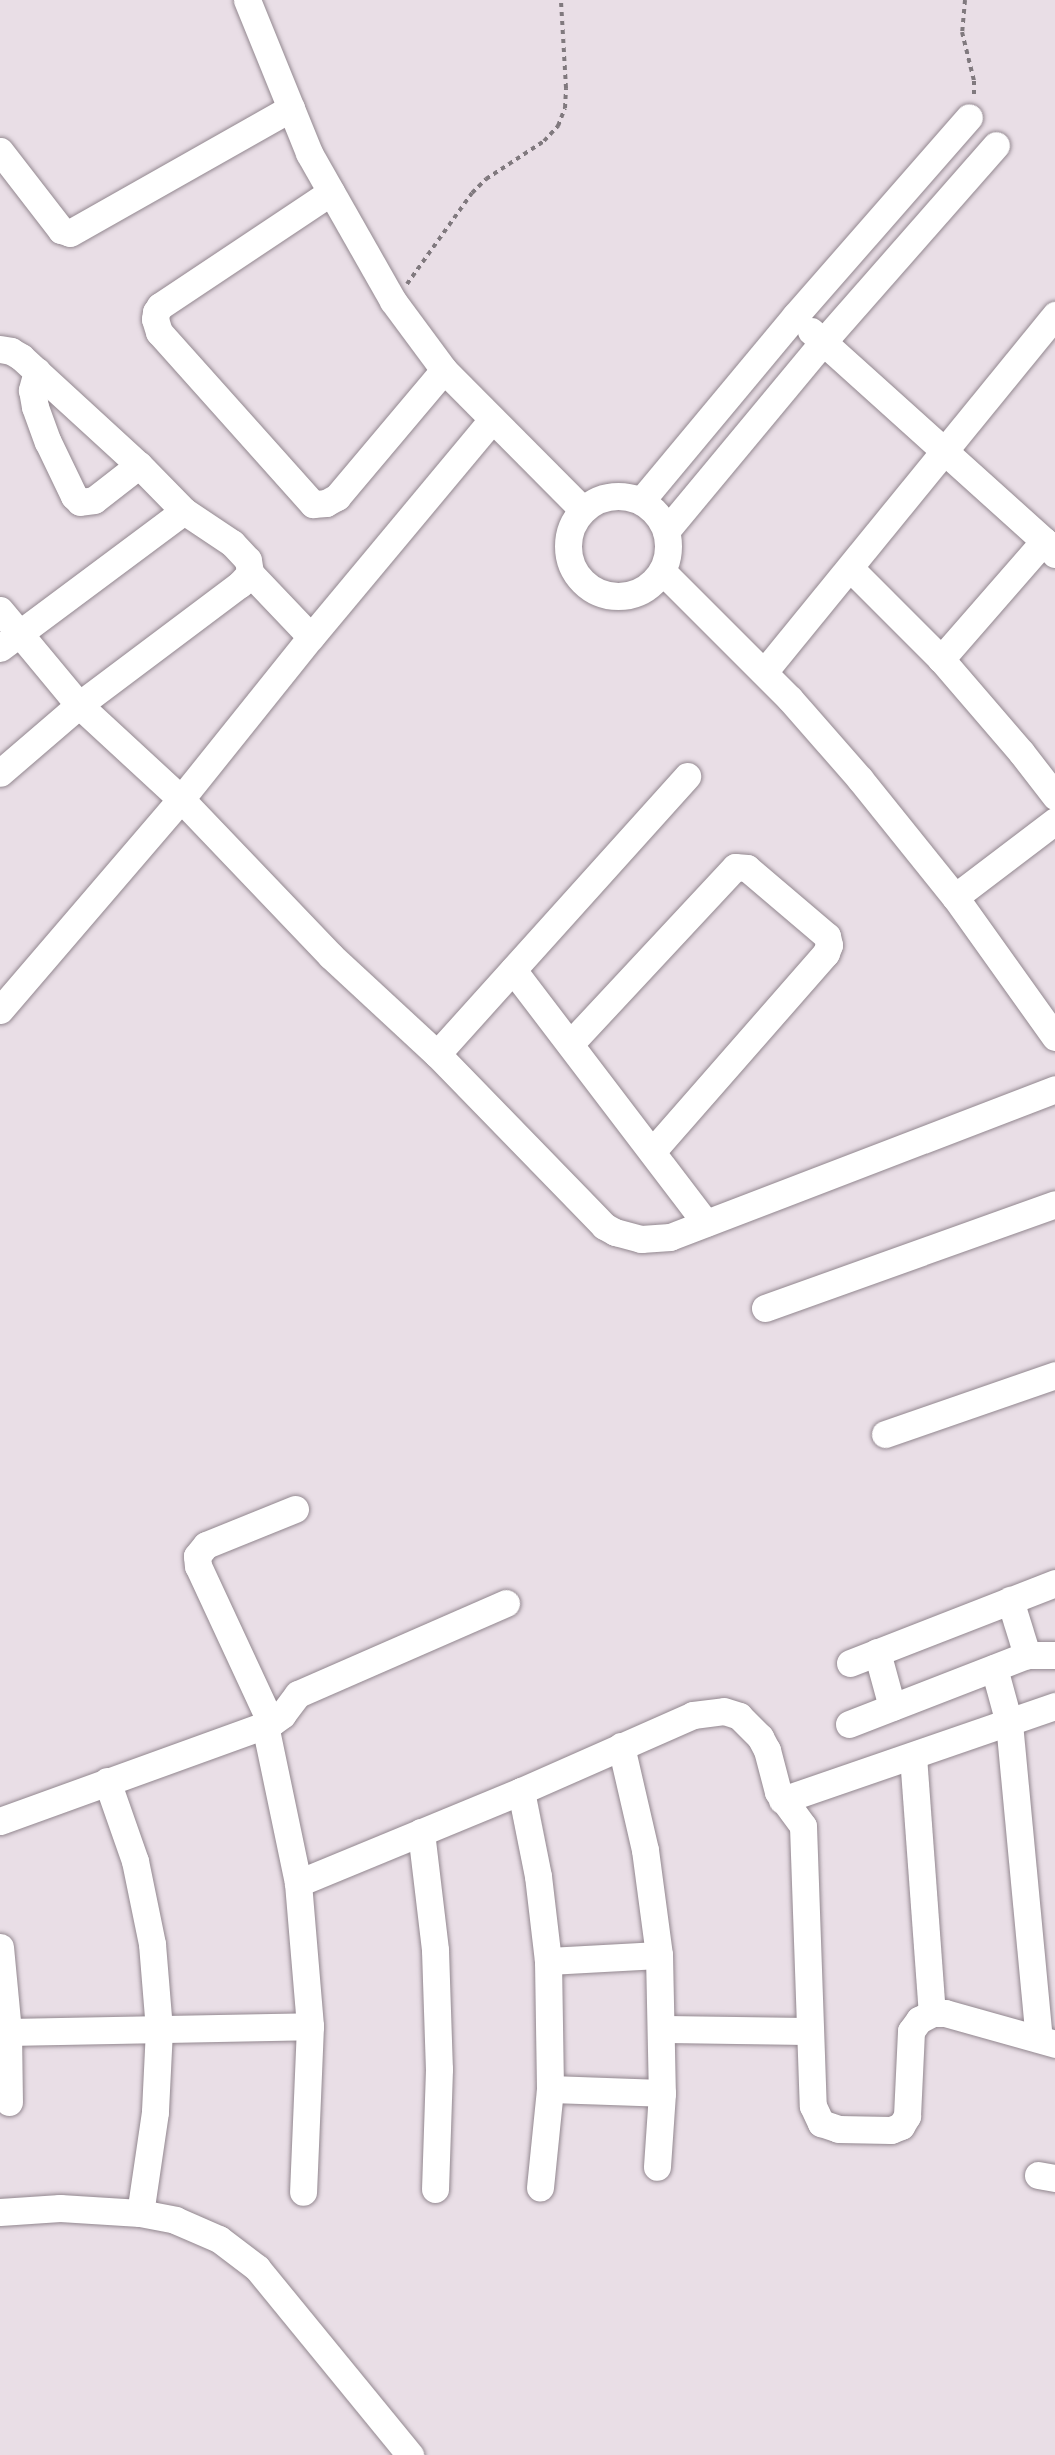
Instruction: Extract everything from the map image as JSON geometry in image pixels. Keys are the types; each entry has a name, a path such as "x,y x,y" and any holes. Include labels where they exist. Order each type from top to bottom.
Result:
{"street":[{"path":"247,0 309,153 393,301 444,370 491,421 583,510"},
{"path":"2,158 61,230 70,233 291,108"},
{"path":"641,501 795,316 969,117"},
{"path":"666,531 823,342 996,146"},
{"path":"331,192 160,306 155,319 159,332 314,504 326,503 337,497 444,370"},
{"path":"764,672 946,452 1055,315"},
{"path":"795,316 1049,547 941,659"},
{"path":"0,349 21,357 139,465 184,511 232,543 248,560 250,573 311,637"},
{"path":"37,371 32,390 35,407 53,453 74,496 80,502 94,500 139,465"},
{"path":"1,1006 181,799 311,637 491,421"},
{"path":"611,496 626,496 641,501 652,509 666,531 668,551 662,571 651,584 636,593 619,596 602,594 587,586 575,573 568,557 567,540 572,523 583,510 596,501 611,496"},
{"path":"10,641 184,511"},
{"path":"850,568 941,659 1021,752 1055,796"},
{"path":"662,571 764,672 860,779 955,897 1055,1037"},
{"path":"0,773 79,705 240,584 250,573"},
{"path":"0,610 10,641 181,799 331,956 437,1054 604,1226 628,1236 655,1239 706,1222 1055,1089"},
{"path":"437,1054 687,776"},
{"path":"955,897 1055,821"},
{"path":"570,1044 735,867 747,868 827,936 829,945 826,953 652,1152"},
{"path":"513,970 706,1222"},
{"path":"765,1308 1055,1204"},
{"path":"885,1434 1055,1375"},
{"path":"295,1509 207,1545 197,1556 198,1566 268,1724 298,1883 310,2026 303,2192"},
{"path":"850,1663 1055,1583"},
{"path":"1010,1600 1027,1655"},
{"path":"0,1821 107,1780 268,1724 282,1715 298,1695 506,1603"},
{"path":"877,1652 892,1707"},
{"path":"849,1725 1027,1655 1055,1655"},
{"path":"298,1883 521,1791 693,1715 724,1711 739,1716 760,1737 782,1800 799,1818 804,1835 813,2106 821,2123 831,2129 891,2130 901,2126 907,2116 911,2031 919,2020 932,2013 945,2013 1047,2042 1009,1723 994,1668"},
{"path":"782,1800 1055,1706"},
{"path":"621,1746 645,1850 658,1955 662,2029 662,2093 657,2167"},
{"path":"913,1756 932,2013"},
{"path":"107,1780 135,1861 152,1944 159,2029 155,2112 140,2214"},
{"path":"521,1791 538,1876 548,1961 550,2089 540,2187"},
{"path":"421,1832 435,1950 438,2045 435,2189"},
{"path":"0,1947 8,2032 9,2102"},
{"path":"548,1961 658,1955"},
{"path":"8,2032 310,2026"},
{"path":"662,2029 810,2031"},
{"path":"550,2089 662,2093"},
{"path":"0,2212 60,2208 140,2214 198,2228 239,2252 257,2268 410,2455"}],"path":[{"path":"393,301 433,250 455,213 472,193 486,180 544,141 558,126 565,108 566,88 561,0"},
{"path":"965,0 962,32 974,92 969,117"}]}
